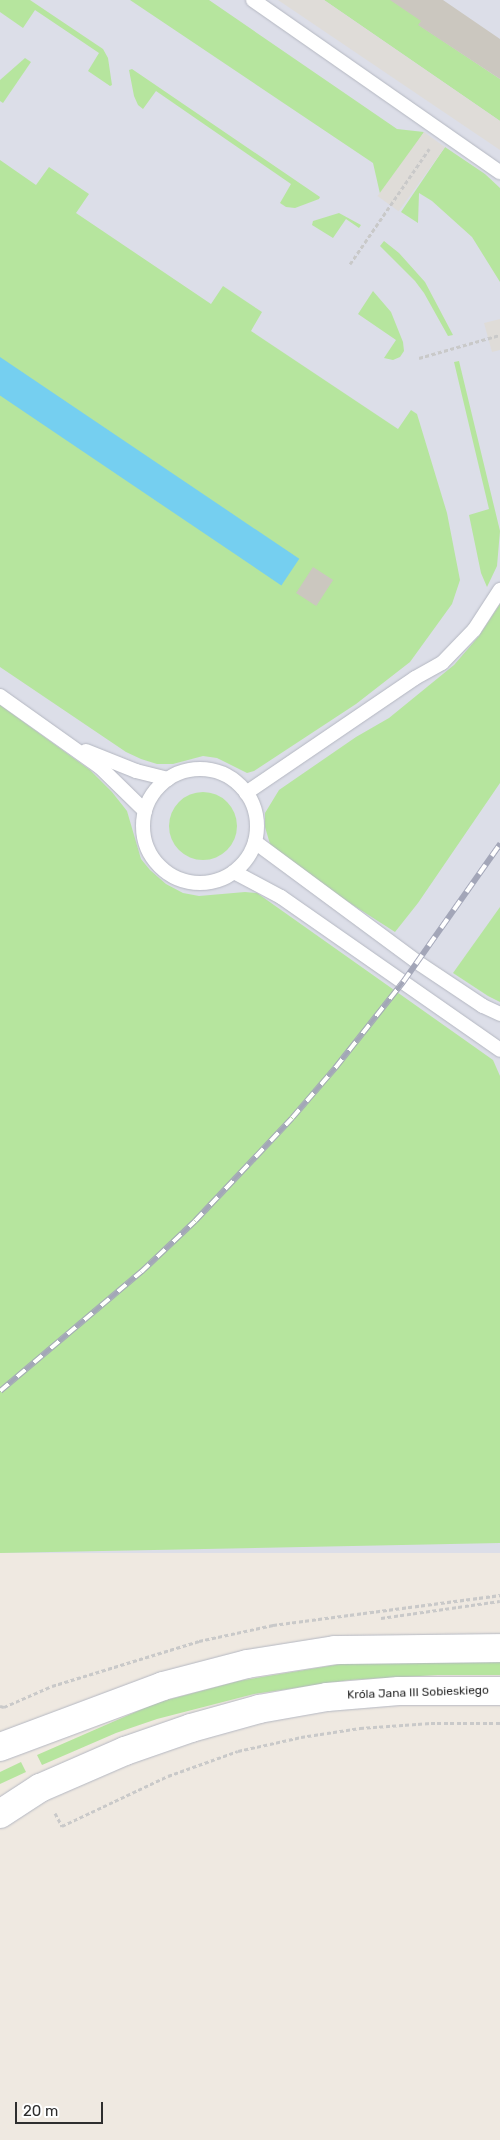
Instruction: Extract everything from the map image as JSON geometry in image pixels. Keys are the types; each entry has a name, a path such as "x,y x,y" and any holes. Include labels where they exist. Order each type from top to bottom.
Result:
{"main road":[{"path":"10,1743 163,1686 246,1664 335,1650 500,1648"},
{"name":"Króla Jana III Sobieskiego","path":"0,1814 40,1788 125,1751 191,1728 259,1709 327,1697 400,1691 500,1691"}],"lane":[{"path":"253,0 500,172"},
{"path":"246,793 415,678 442,663 474,630 500,590"},
{"path":"0,696 100,767 145,811"},
{"path":"72,746 136,771 168,780"},
{"path":"201,769 218,773 234,781 246,793 256,814 255,842 247,859 234,872 217,881 199,883 180,880 164,871 152,857 143,827 145,811 150,799 168,780 183,772 201,769"},
{"path":"255,842 417,962 483,1006 500,1014"},
{"path":"234,872 281,897 500,1050"}],"path":[{"path":"350,264 442,130"},
{"path":"419,358 500,335"},
{"path":"10,1743 2,1707 52,1686 199,1641 273,1625 500,1595"},
{"path":"404,1616 500,1601"},
{"path":"40,1788 62,1826 168,1776 238,1751 360,1728 432,1723 500,1723"}],"shaded area":[{"path":"0,0 500,0 500,1553 0,1553"},
{"path":"278,0 324,0 500,121 500,150"},
{"path":"424,132 445,147 399,211 378,196"},
{"path":"500,319 500,350 492,352 484,323"}],"green space":[{"path":"0,0 30,0 103,49 108,58 112,85 110,86 88,71 99,53 35,10 23,28 0,12"},
{"path":"130,0 209,0 397,129 424,132 381,198 373,163"},
{"path":"324,0 435,0 419,25 500,79 500,121"},
{"path":"25,58 31,62 3,103 0,101 0,80"},
{"path":"132,69 320,197 319,199 295,208 286,207 280,203 291,184 156,91 143,109 138,105 134,96 129,70"},
{"path":"445,147 485,174 500,188 500,282 472,237 432,201 419,193 418,223 401,212"},
{"path":"0,160 36,185 49,167 89,194 76,213 211,304 223,286 262,312 251,331 398,429 411,410 417,414 447,513 460,580 452,604 410,662 356,704 254,771 247,773 217,758 203,756 173,764 157,764 141,759 126,752 0,667"},
{"path":"339,213 361,225 359,228 346,219 333,238 312,225 313,221"},
{"path":"384,241 399,253 425,282 453,335 448,336 424,293 415,281 380,246"},
{"path":"373,291 391,312 403,342 404,351 400,357 393,360 384,358 396,340 358,314"},
{"path":"459,361 500,531 497,566 487,587 481,573 469,515 489,509 454,362"},
{"path":"500,604 500,783 418,903 395,932 303,873 270,844 265,827 265,813 279,790 356,737 389,718 454,665 479,636"},
{"path":"0,705 90,770 112,792 127,811 141,859 166,884 183,893 199,896 245,892 257,893 493,1060 500,1076 500,1543 0,1553"},
{"path":"203,792 216,795 227,802 234,813 237,826 234,839 227,850 216,857 203,860 190,857 179,850 172,839 169,826 172,813 179,802 190,795"},
{"path":"500,907 500,1002 453,973"},
{"path":"500,1660 500,1675 438,1675 350,1680 254,1694 157,1719 116,1733 42,1765 37,1755 156,1703 238,1681 347,1663"},
{"path":"21,1762 26,1772 0,1784 0,1772"}],"water":[{"path":"0,357 299,559 281,585 0,396"}],"building":[{"path":"390,0 443,0 500,39 500,79 418,25 421,21"},
{"path":"313,567 333,580 316,606 296,593"}],"railway":[{"path":"0,1391 141,1272 195,1221 292,1118 335,1068 403,982 500,844"}]}
